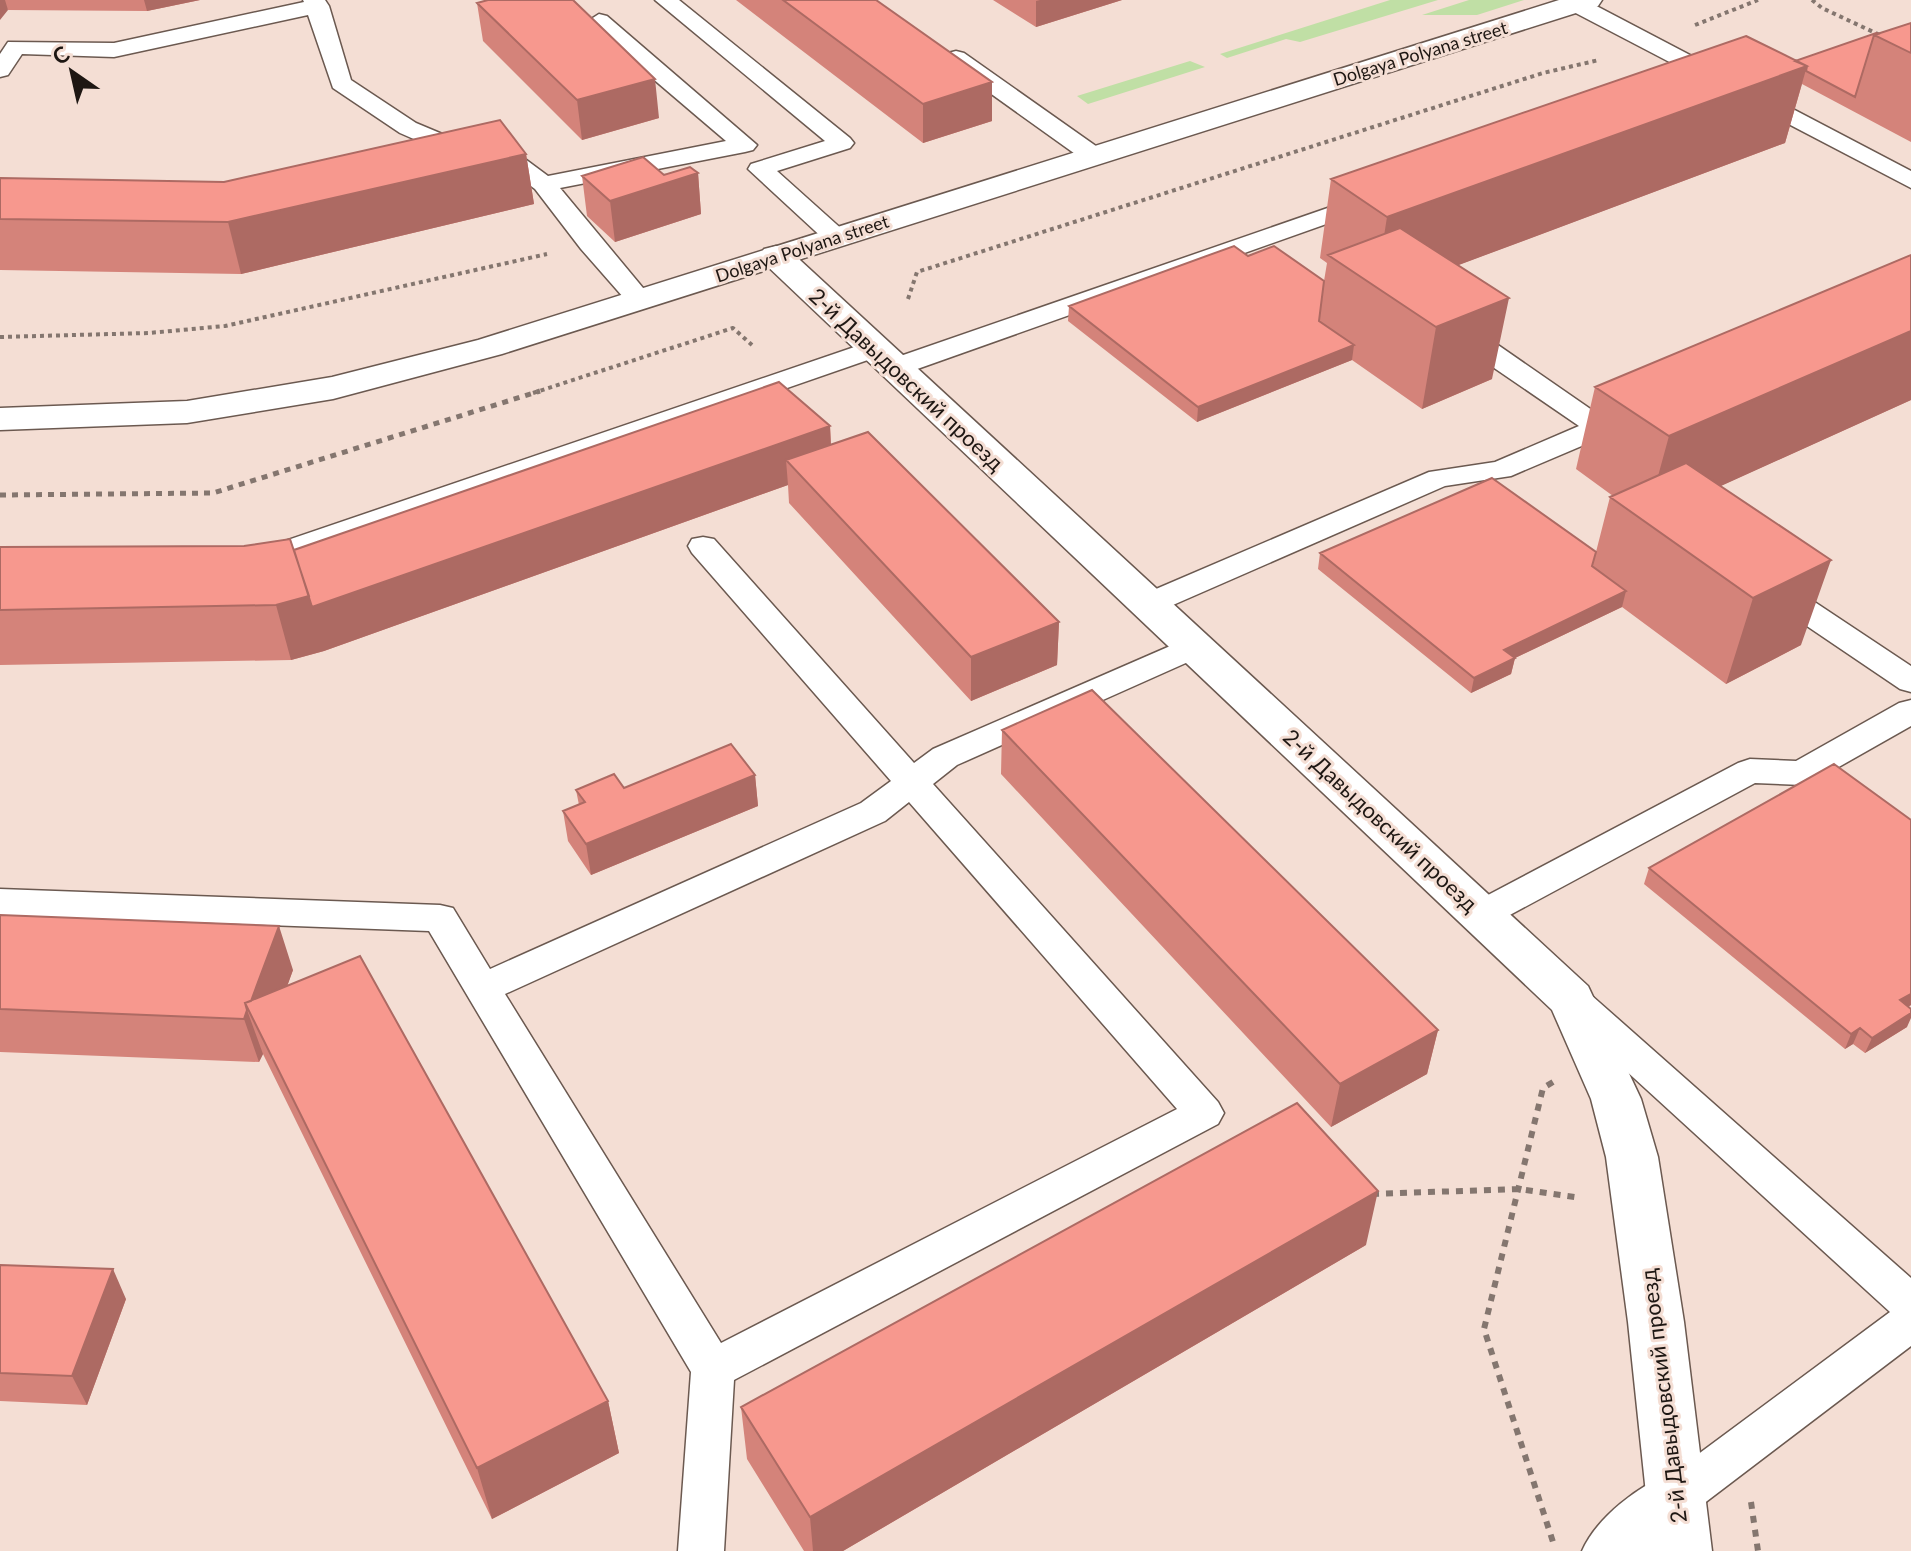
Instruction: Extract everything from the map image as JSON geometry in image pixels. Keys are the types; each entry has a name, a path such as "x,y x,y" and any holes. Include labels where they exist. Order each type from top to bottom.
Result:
{"main road":[{"name":"Dolgaya Polyana street","path":"0,419 187,412 333,388 490,347 1582,2"},
{"name":"2-й Давыдовский проезд","path":"776,256 1571,999 1616,1099 1632,1157 1656,1322 1678,1525"},
{"path":"1612,1551 1678,1525"}],"lane":[{"path":"666,0 842,143 760,169 836,237"},
{"path":"1582,2 1650,43 1911,181"},
{"path":"0,70 16,47 114,50 316,3 341,83 408,128 473,156 512,161 544,184 590,244 640,300"},
{"path":"544,184 745,145 599,21"},
{"path":"935,43 1094,156"},
{"path":"1691,90 1720,80"},
{"path":"428,166 473,156"},
{"path":"223,568 239,568 1395,192"},
{"path":"1475,342 1600,428"},
{"path":"1146,605 1439,478 1501,470 1657,404"},
{"path":"703,546 1204,1113 713,1369"},
{"path":"1764,582 1911,681"},
{"path":"482,988 873,812 945,757 1195,647"},
{"path":"1482,914 1750,771 1802,773 1911,711"},
{"path":"0,902 440,918 713,1369 701,1551"},
{"path":"1571,999 1911,1304"},
{"path":"1678,1525 1911,1321"}],"path":[{"path":"908,299 917,272 1543,73 1621,55 1758,0"},
{"path":"1812,0 1822,8 1886,37"},
{"path":"0,337 149,333 225,326 590,244"},
{"path":"0,495 213,493 431,427 733,328 752,345"},
{"path":"1553,1542 1484,1329 1543,1088 1596,1055"},
{"path":"1360,1185 1369,1194 1519,1189 1640,1206"}],"green space":[{"path":"1390,0 1438,0 1300,42 1286,39 1227,58 1220,54"},
{"path":"1469,0 1524,0 1477,15 1422,15"},
{"path":"1190,61 1205,67 1088,104 1077,96"}],"building":[{"path":"488,0 573,0 655,79 577,100 477,3"},
{"path":"783,0 876,0 992,82 923,104"},
{"path":"1911,23 1911,53 1874,35"},
{"path":"1876,33 1855,97 1806,71 1807,66 1795,61"},
{"path":"1746,36 1807,66 1387,217 1331,179"},
{"path":"500,120 526,154 228,222 0,219 0,178 224,182"},
{"path":"643,157 664,175 690,167 698,173 610,201 582,176"},
{"path":"1400,228 1509,298 1436,327 1328,255"},
{"path":"1234,246 1248,256 1274,246 1324,281 1319,321 1354,345 1198,407 1069,306"},
{"path":"1911,255 1911,331 1669,436 1595,387"},
{"path":"779,382 830,426 312,607 294,550"},
{"path":"868,432 1059,622 971,657 786,460"},
{"path":"1686,463 1831,560 1753,598 1610,497"},
{"path":"1492,478 1596,552 1592,566 1626,591 1504,650 1515,658 1474,678 1320,553"},
{"path":"290,539 309,596 276,605 0,610 0,547 244,546"},
{"path":"1092,690 1438,1030 1340,1084 1002,730"},
{"path":"731,744 755,775 586,844 563,811 585,802 576,790 614,774 624,788"},
{"path":"1834,764 1911,820 1911,994 1900,1000 1911,1009 1911,1013 1872,1038 1860,1028 1851,1034 1649,868"},
{"path":"0,915 279,926 251,1001 245,1003 247,1010 244,1019 0,1009"},
{"path":"360,956 608,1401 477,1468 245,1003"},
{"path":"1297,1103 1378,1191 810,1517 741,1407"},
{"path":"0,1265 113,1269 72,1376 0,1373"}]}
